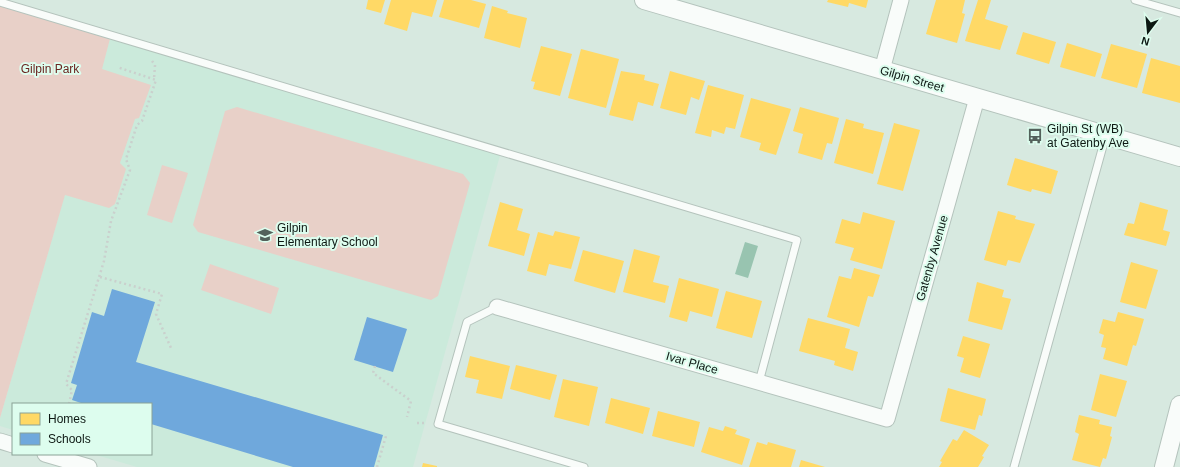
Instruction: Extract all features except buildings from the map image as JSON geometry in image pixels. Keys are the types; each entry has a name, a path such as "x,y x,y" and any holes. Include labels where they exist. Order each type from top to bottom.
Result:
{"street":[{"name":"Gilpin Street","path":"644,0 977,98 1106,134 1180,157"},
{"path":"882,70 901,0"},
{"name":"Gatenby Avenue","path":"887,419 977,98"},
{"name":"Ivar Place","path":"497,307 887,419"},
{"path":"1164,467 1180,405"},
{"path":"0,441 12,444"},
{"path":"48,455 88,467"}],"lane":[{"path":"1135,0 1180,13"},
{"path":"0,2 797,240 758,382"},
{"path":"1014,467 1106,134"},
{"path":"497,307 467,322 438,424 584,467"}],"path":[{"path":"69,403 72,390 66,384 100,276 111,222 130,170 126,159 137,125 142,121 156,80 154,79 155,65 150,58 150,47"},
{"path":"117,67 154,79"},
{"path":"100,276 162,294 156,314 171,348"},
{"path":"375,366 373,374 411,401 407,417"},
{"path":"377,467 386,436"}],"shaded area":[{"name":"Gilpin Elementary School","path":"111,35 501,152 413,467 137,467 96,455 152,455 152,403 12,403 12,430 0,426 0,418"},
{"path":"745,242 758,246 748,278 735,274"}],"green space":[{"name":"Gilpin Park","path":"0,2 111,35 102,69 151,85 139,118 135,119 120,163 126,169 115,204 109,208 65,195 0,418"},
{"path":"237,107 463,174 470,183 438,296 431,300 198,232 193,225 225,111"},
{"path":"162,165 188,173 172,223 147,215"},
{"path":"210,264 279,288 271,314 201,290"}],"place":[{"name":"Gilpin St (WB) at Gatenby Ave","path":"1035,136"},
{"name":"Gilpin Elementary School","path":"265,235"}]}
